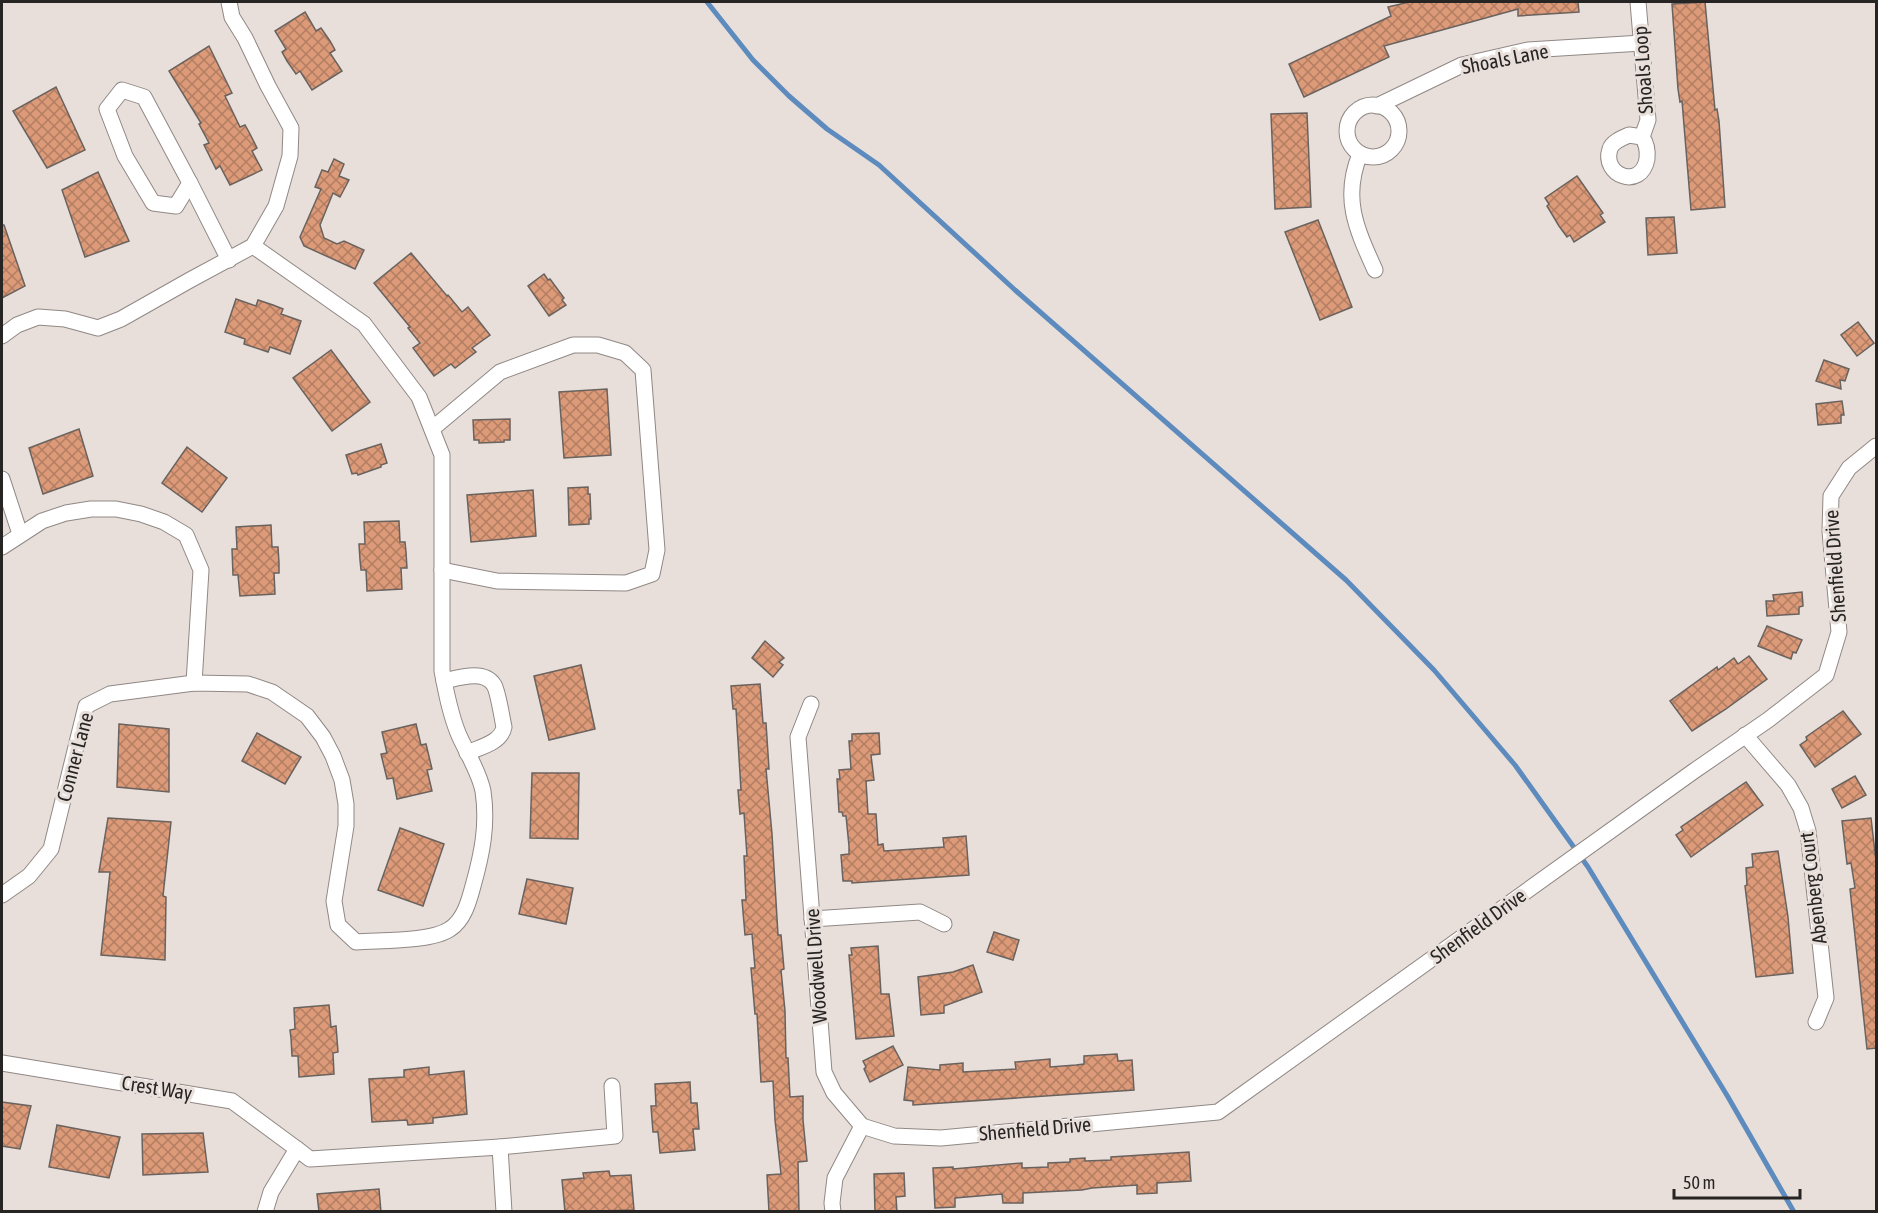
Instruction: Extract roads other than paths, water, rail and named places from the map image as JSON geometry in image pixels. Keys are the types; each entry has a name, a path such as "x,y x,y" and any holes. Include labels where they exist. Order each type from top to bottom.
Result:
{"street":[{"path":"2,336 17,325 38,317 65,320 98,328 121,320 253,246 276,206 290,156 291,128 232,17 229,2"},
{"name":"Shoals Loop","path":"1638,2 1648,120 1642,137"},
{"name":"Shoals Lane","path":"1360,153 1353,148 1347,132 1353,115 1359,109 1377,106 1462,65 1528,50 1641,44"},
{"path":"190,183 176,206 153,203 125,156 107,109 122,90 144,97 190,183 229,260"},
{"path":"1375,270 1357,229 1351,188 1353,170 1360,153 1368,156 1383,155 1395,144 1398,137 1397,121 1385,108 1377,106"},
{"name":"Conner Lane","path":"2,895 29,876 51,849 86,706 110,694 194,683 248,684 272,692 307,716 323,737 342,780 346,804 346,826 334,901 338,925 356,942 432,936 449,930 459,920 469,900 482,854 486,828 482,790 447,702 444,681 441,646 442,455 419,397 364,324 253,246"},
{"path":"432,429 500,372 573,345 598,345 625,353 643,370 657,550 652,574 626,583 496,581 442,570"},
{"name":"Shenfield Drive","path":"862,1126 894,1136 941,1138 1218,1112 1768,720 1826,675 1839,632 1830,531 1831,496 1849,468 1876,446"},
{"path":"2,479 20,534"},
{"path":"2,547 42,521 66,513 91,509 116,509 141,514 156,519 186,535 201,570 194,683"},
{"path":"444,681 477,676 494,685 504,727 503,734 494,741 467,753"},
{"name":"Woodwell Drive","path":"811,704 798,737 824,1072 834,1093 862,1126"},
{"name":"Abenberg Court","path":"1745,735 1788,785 1801,808 1808,831 1826,998 1816,1022"},
{"path":"812,919 921,912 944,924"},
{"name":"Crest Way","path":"2,1063 232,1101 310,1159 500,1147 615,1136 612,1086"},
{"path":"833,1212 835,1178 862,1126"},
{"path":"500,1147 504,1212"},
{"path":"265,1212 271,1192 297,1149"}],"waterway":[{"path":"707,2 753,60 789,96 827,129 879,165 1015,290 1346,580 1434,670 1515,765 1588,867 1728,1097 1794,1212"}]}
